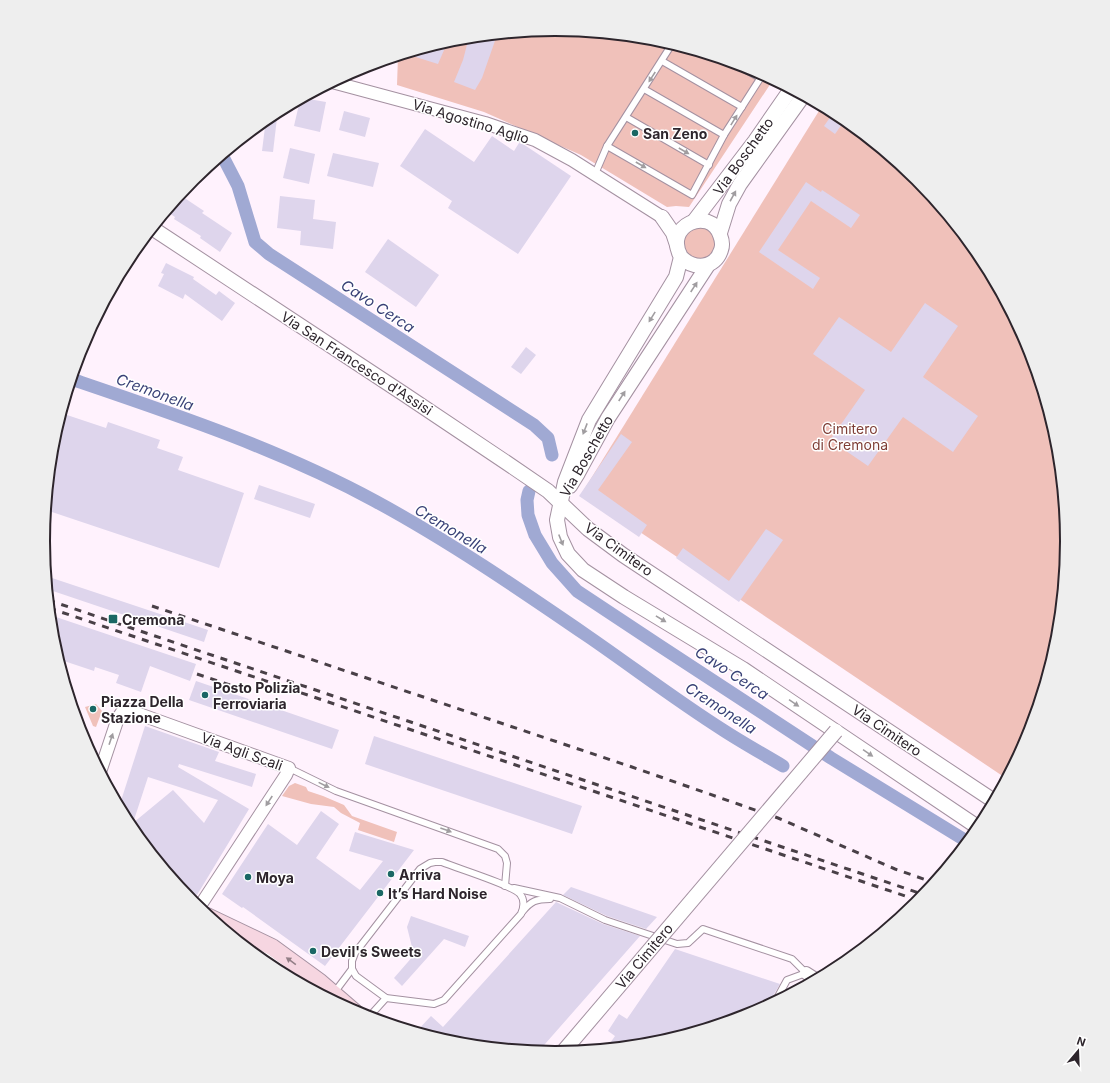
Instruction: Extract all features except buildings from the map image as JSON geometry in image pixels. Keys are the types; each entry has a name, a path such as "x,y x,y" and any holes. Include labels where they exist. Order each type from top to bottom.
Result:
{"main road":[{"path":"225,925 272,947 340,999"}],"street":[{"name":"Via Agostino Aglio","path":"340,84 485,122 535,140 595,174 662,217 678,224 691,223"},
{"name":"Via Boschetto","path":"560,502 565,482 589,420 676,277 679,251 679,233 691,223 755,141 788,93"},
{"name":"Via Boschetto","path":"560,502 578,473 608,418 708,265 715,261 719,255 722,248 720,233 729,204 740,184 800,100"},
{"name":"Via Agostino Aglio","path":"662,217 673,233 679,251"},
{"path":"691,223 701,221 709,223 720,233"},
{"name":"Via San Francesco d'Assisi","path":"156,231 492,452 548,491 560,502"},
{"path":"679,251 687,263 694,266 708,265"},
{"name":"Via Cimitero","path":"560,502 557,520 560,537 568,554 583,570 624,597 743,669 973,824"},
{"name":"Via Cimitero","path":"560,502 588,529 623,555 990,798"},
{"name":"Via Agli Scali","path":"102,765 118,718 122,712 128,710 289,768 286,775 202,903"},
{"name":"Via Cimitero","path":"567,1047 836,731"},
{"path":"321,989 333,993"}],"lane":[{"path":"595,174 607,146 669,49"},
{"path":"662,61 742,107"},
{"path":"607,146 692,195 724,135 759,79"},
{"path":"644,89 724,135"},
{"path":"626,117 709,165"},
{"path":"289,768 336,791 498,849 505,856 507,863 505,886"},
{"path":"521,914 524,905 522,896 519,892 442,862 430,863 425,865 416,875 355,953 352,961 352,969 356,976 386,998 434,1004 444,1000 521,914 530,902 543,899 556,900 579,907"},
{"path":"505,886 560,898 606,920 677,944 688,944 703,929 792,959 812,977"},
{"path":"333,993 352,969"},
{"path":"779,995 787,980 811,977"},
{"path":"373,1013 386,998"}],"green space":[{"name":"San Zeno","path":"555,36 621,40 686,53 748,74 770,84 689,207 667,207 581,155 484,112 397,85 398,61 424,53 489,40"},
{"name":"Cimitero di Cremona","path":"819,111 836,121 863,140 888,161 935,208 956,234 993,289 1008,318 1034,379 1043,411 1051,443 1059,508 1059,575 1056,607 1051,640 1034,704 1022,735 1002,776 582,493"},
{"path":"700,227 709,230 713,234 716,243 713,252 709,256 700,259 691,256 687,252 684,243 687,234 691,230"},
{"path":"96,704 102,711 96,727 93,726 85,707"},
{"path":"295,783 306,787 308,791 344,805 352,816 397,832 394,842 358,830 360,823 341,813 334,807 311,804 282,796 289,786"}],"waterway":[{"name":"Cavo Cerca","path":"224,159 238,186 255,242 269,254 534,425 548,438 552,455"},
{"name":"Cremonella","path":"76,381 187,419 264,449 339,482 403,516 484,566 706,719 783,766"},
{"name":"Cavo Cerca","path":"529,491 527,500 528,515 535,535 552,563 577,591 831,758 963,839"}],"railway":[{"path":"54,602 918,893"},
{"path":"152,606 632,767 778,818 895,869 929,881"},
{"path":"54,610 913,898"},
{"path":"197,674 230,685"}],"place":[{"name":"San Zeno","path":"635,133"},
{"name":"Cremona","path":"113,619"},
{"name":"Posto Polizia Ferroviaria","path":"205,695"},
{"name":"Piazza Della Stazione","path":"93,709"},
{"name":"Arriva","path":"391,874"},
{"name":"Moya","path":"248,877"},
{"name":"It’s Hard Noise","path":"380,893"},
{"name":"Devil's Sweets","path":"313,951"}]}
